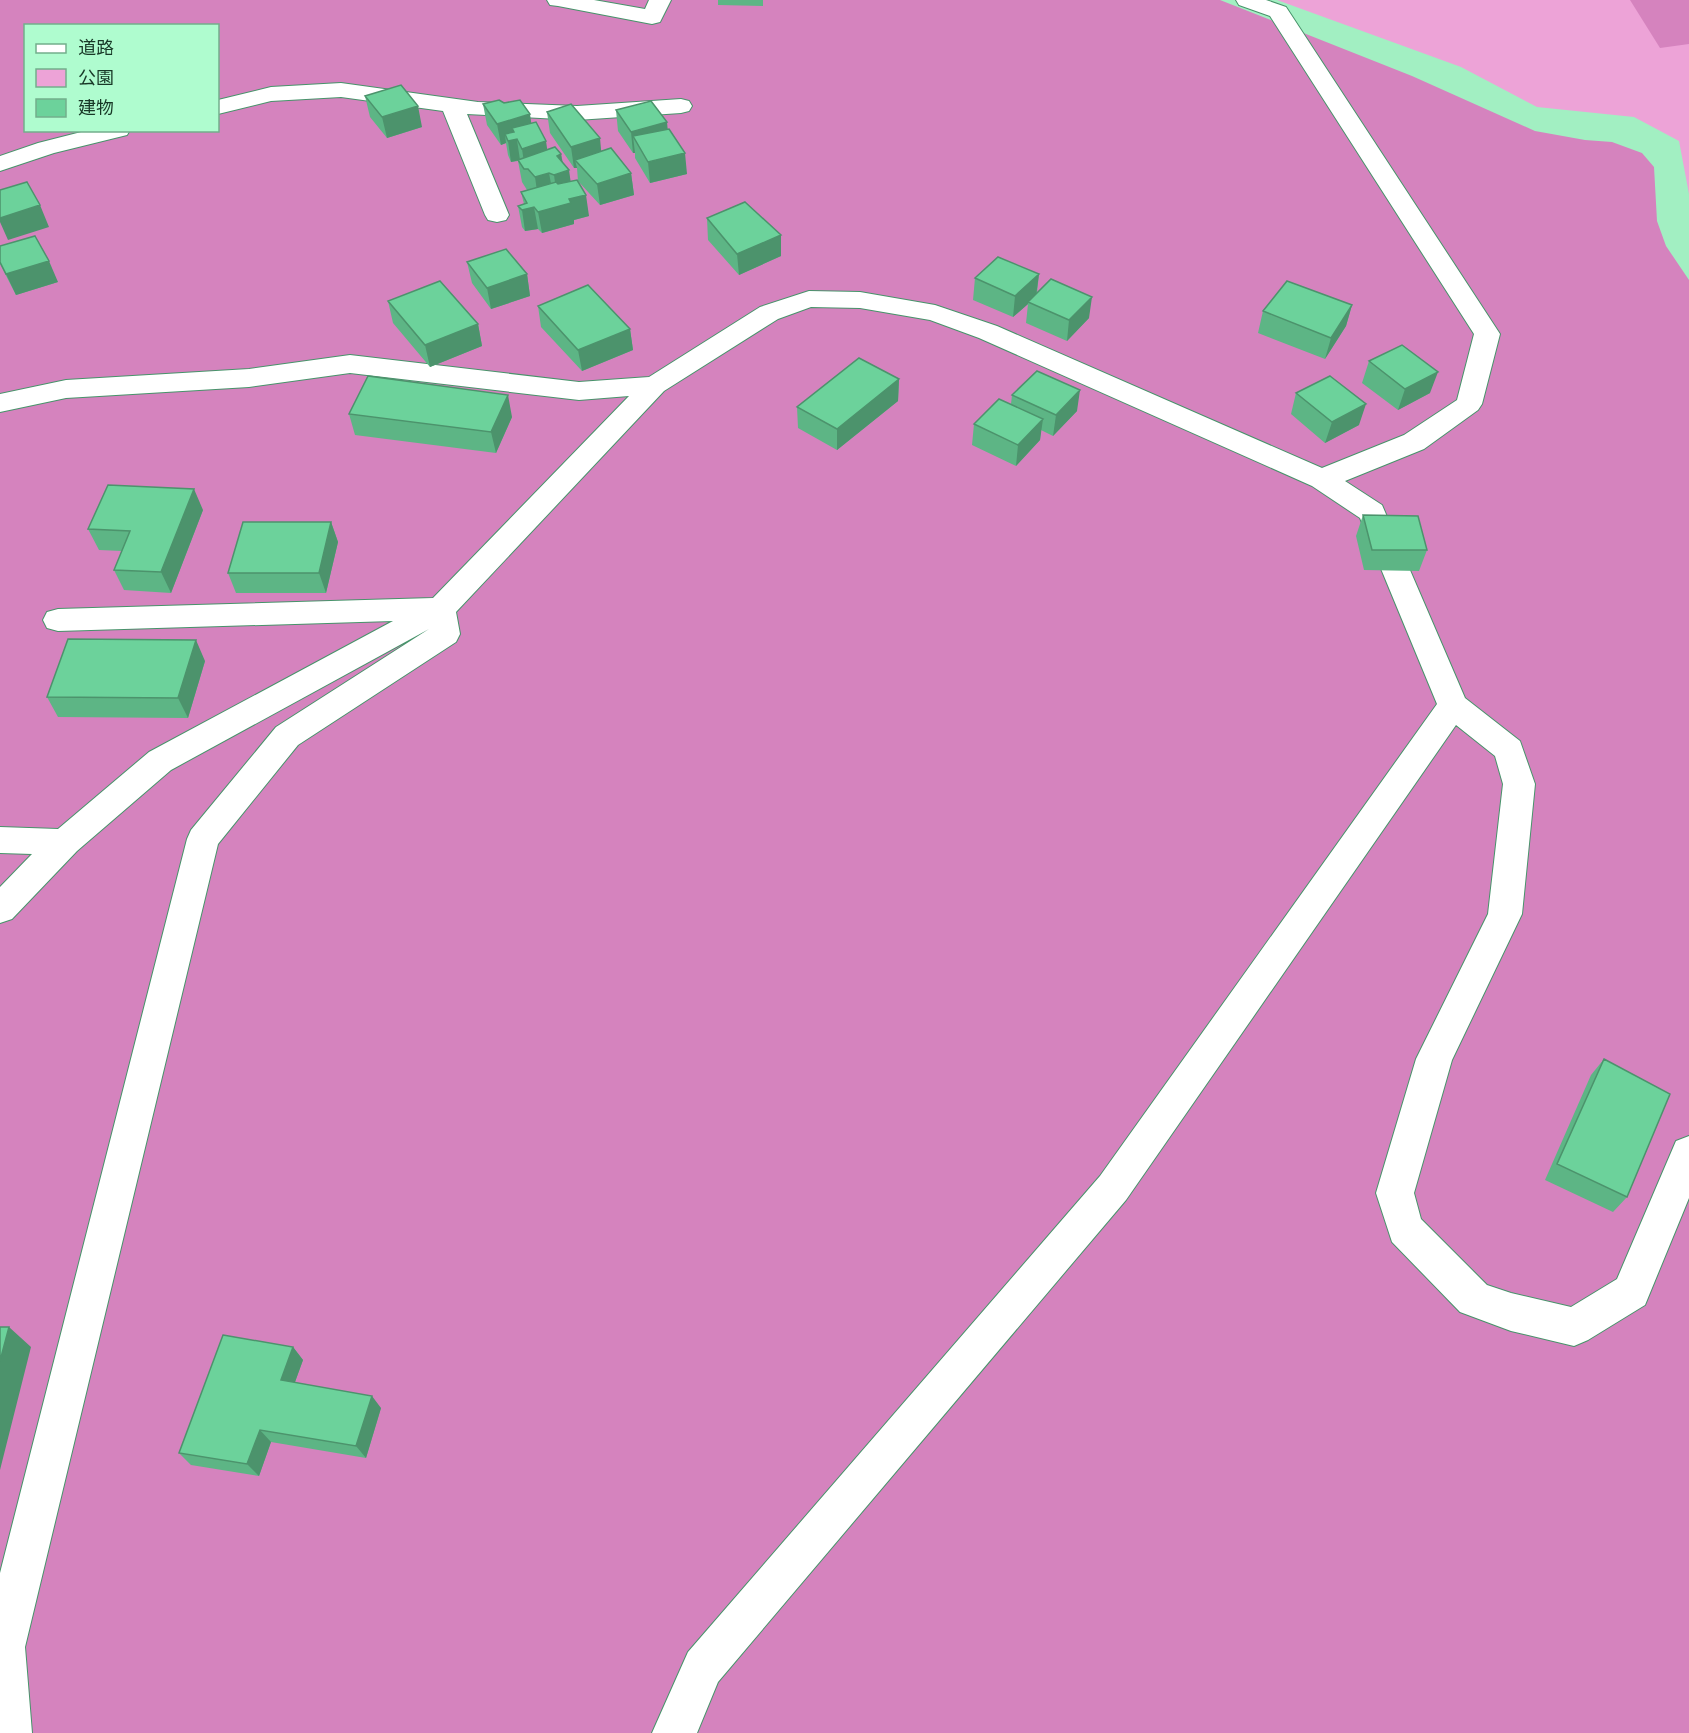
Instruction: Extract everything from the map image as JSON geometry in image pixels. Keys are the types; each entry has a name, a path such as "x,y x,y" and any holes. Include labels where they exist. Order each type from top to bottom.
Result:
{"street":[{"path":"558,0 652,16 660,0"},
{"path":"1247,0 1278,12 1487,334 1468,404 1414,442 1322,479"},
{"path":"219,107 271,94 341,90 478,109 576,113 681,106"},
{"path":"452,105 496,215"},
{"path":"0,164 46,148 111,132"},
{"path":"0,909 65,842 160,761 441,609 655,385 769,313 809,299 860,300 935,313 988,332 1322,479 1372,512 1453,705 1509,750 1519,784 1505,914 1434,1059 1395,1193 1405,1229 1474,1299 1511,1312 1574,1327 1630,1292 1689,1153"},
{"path":"0,403 66,389 249,378 350,364 579,391 655,385"},
{"path":"58,620 441,609"},
{"path":"10,1733 3,1647 203,838 287,736 445,634 441,609"},
{"path":"674,1733 703,1667 1113,1188 1453,705"},
{"path":"0,840 65,842"}],"green space":[{"path":"1277,0 1689,0 1689,194 1679,141 1634,117 1537,107 1461,67"}],"shaded area":[{"path":"0,0 1220,0 1412,76 1535,131 1585,140 1612,142 1642,153 1654,167 1657,221 1666,246 1689,280 1689,1733 0,1733"},
{"path":"1630,0 1689,0 1689,44 1660,48"}],"building":[{"path":"401,85 418,106 382,117 365,96"},
{"path":"499,100 504,103 520,100 530,114 497,124 483,104"},
{"path":"651,101 667,122 631,132 616,110"},
{"path":"571,104 600,138 571,147 547,112"},
{"path":"536,122 546,141 522,149 517,139 508,141 505,134 514,132 512,128"},
{"path":"669,129 685,153 648,162 633,136"},
{"path":"555,147 561,154 557,156 569,170 554,175 549,173 535,177 528,169 524,169 518,160"},
{"path":"611,148 631,173 597,184 575,160"},
{"path":"577,180 586,195 569,199 571,203 538,212 534,207 522,210 518,206 527,203 521,192 556,182 558,184"},
{"path":"27,182 40,205 0,218 0,190"},
{"path":"745,202 781,235 737,254 707,218"},
{"path":"35,236 49,261 6,274 0,262 0,246"},
{"path":"506,249 527,274 487,288 467,262"},
{"path":"998,257 1039,274 1015,296 975,278"},
{"path":"1051,279 1092,297 1069,320 1028,302"},
{"path":"440,281 478,324 425,345 388,301"},
{"path":"1287,281 1352,305 1331,338 1263,311"},
{"path":"588,285 630,329 578,350 538,306"},
{"path":"1402,345 1438,372 1405,389 1369,361"},
{"path":"859,358 899,379 837,429 797,407"},
{"path":"1037,371 1080,390 1056,415 1012,395"},
{"path":"368,376 508,395 491,432 349,414"},
{"path":"1330,376 1366,404 1332,422 1296,393"},
{"path":"999,399 1043,419 1018,445 974,424"},
{"path":"108,485 194,489 161,572 114,570 130,531 88,529"},
{"path":"1363,515 1418,516 1427,550 1372,550"},
{"path":"243,522 331,522 319,573 228,573"},
{"path":"68,639 196,640 178,698 47,697"},
{"path":"1604,1059 1670,1094 1627,1197 1557,1164"},
{"path":"0,1327 9,1327 0,1361"},
{"path":"223,1335 293,1347 281,1380 372,1396 356,1446 260,1430 247,1464 179,1453"}]}
